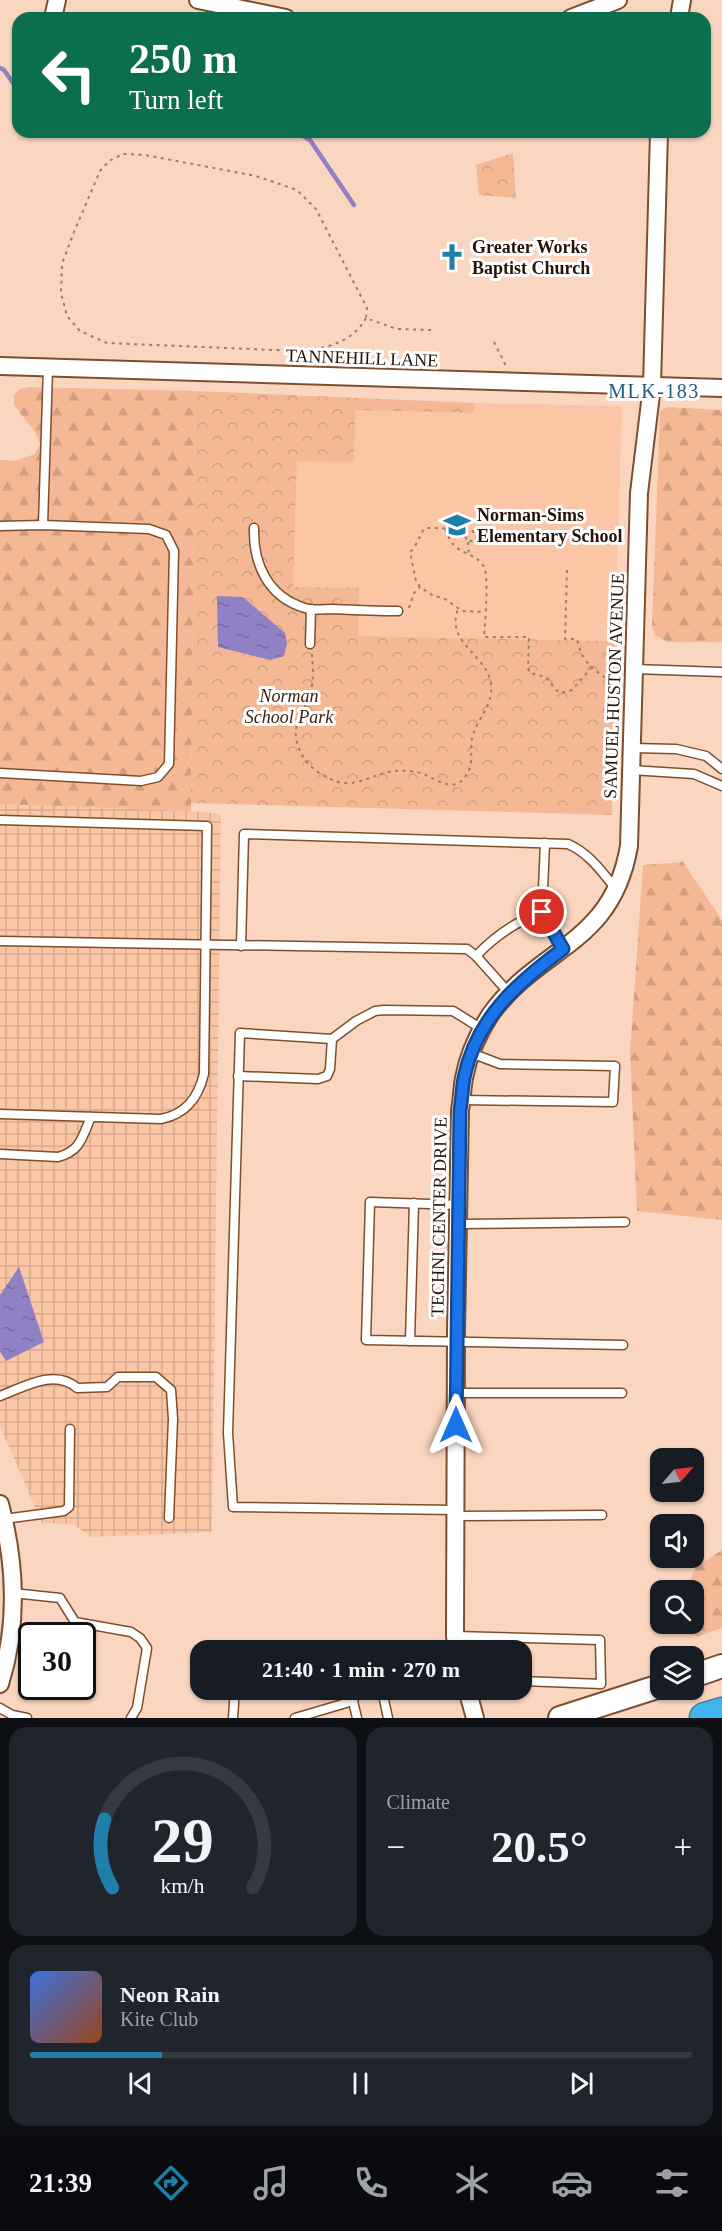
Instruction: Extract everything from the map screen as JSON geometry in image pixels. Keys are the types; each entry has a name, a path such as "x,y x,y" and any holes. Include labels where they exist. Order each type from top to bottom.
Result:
{"highway":[{"path":"705,1718 722,1713"}],"main road":[{"path":"704,1672 722,1666"},
{"path":"560,1718 650,1689"}],"street":[{"path":"198,0 246,5 268,12"},
{"path":"587,12 618,0"},
{"name":"SAMUEL HUSTON AVENUE","path":"629,846 639,493 652,386 660,138"},
{"name":"TANNEHILL LANE","path":"0,366 722,388"},
{"name":"TECHNI CENTER DRIVE","path":"456,1640 456,1341 464,1080 471,1053 482,1029 509,993 597,920 617,889 629,846"},
{"path":"0,1684 8,1659 13,1593 10,1556 2,1515"},
{"path":"470,1700 476,1718"}],"lane":[{"path":"43,525 48,368"},
{"path":"0,526 43,525 149,529 166,535 174,551 169,764 158,777 141,781 0,774"},
{"path":"254,528 254,547 258,565 267,581 288,600 311,609 398,611"},
{"path":"310,644 311,609"},
{"path":"633,669 722,672"},
{"path":"631,748 676,749 696,753 706,756 722,769"},
{"path":"630,770 694,774 722,786"},
{"path":"0,820 207,826 204,1074 195,1098 173,1116 161,1119 0,1114"},
{"path":"241,946 244,834 568,844 591,859 617,889"},
{"path":"545,843 542,912 563,949"},
{"path":"476,956 498,936 528,917 542,912"},
{"path":"0,941 467,950 476,956 509,993"},
{"path":"482,1029 453,1011 384,1010 375,1011 332,1039 240,1033 228,1433 232,1507 602,1515"},
{"path":"238,1076 318,1079 327,1076 330,1069 332,1039"},
{"path":"462,1100 613,1102 615,1066 500,1064 471,1053"},
{"path":"0,1154 58,1157 75,1151 91,1117"},
{"path":"459,1205 370,1202 366,1340 623,1345"},
{"path":"410,1341 414,1203"},
{"path":"458,1224 625,1222"},
{"path":"0,1396 45,1379 68,1381 77,1388 107,1387 118,1377 156,1377 171,1390 173,1419 169,1518"},
{"path":"456,1392 622,1393"},
{"path":"2,1515 64,1511 69,1507 70,1429"},
{"path":"13,1593 60,1598 75,1622 131,1632 140,1638 147,1648 137,1708 131,1718"},
{"path":"483,1640 501,1638 600,1640 601,1684 532,1681"},
{"path":"233,1718 234,1700"},
{"path":"384,1700 387,1718"},
{"path":"295,1718 353,1701 357,1718"},
{"path":"0,1708 12,1715 27,1718"}],"path":[{"path":"123,154 145,155 256,176 297,190 316,209 367,308 366,318 360,330 322,349 298,351 107,343 80,331 66,316 61,293 62,264 100,171 109,161 123,154"},
{"path":"366,318 397,329 432,330"},
{"path":"494,342 506,366"},
{"path":"468,542 477,539 472,530 425,528 419,542 410,552 416,580 420,587 432,595 445,599 462,611 485,612"},
{"path":"447,529 448,538 455,547 478,560 485,569 484,637 529,637 528,668 530,673 546,677 561,693 572,690 591,668"},
{"path":"462,530 468,542 469,555"},
{"path":"567,570 565,639 577,639 580,654 591,668 612,683"},
{"path":"398,611 408,610 414,593 420,587"},
{"path":"310,644 313,675 310,695 296,724 296,737 300,751 315,770 334,780 349,783 397,771 422,774 448,785 457,783 464,778 472,763 471,741 474,729 488,709 491,684 480,660 458,636 456,615 458,609"}],"shaded area":[{"name":"Norman-Sims Elementary School","path":"475,403 622,406 615,641 358,636 293,587 297,461 354,410 474,413"},
{"path":"0,804 221,814 212,1532 91,1537 73,1524 42,1523 0,1426"}],"green space":[{"path":"513,153 516,198 479,195 476,165"},
{"path":"30,387 195,391 191,811 0,804 0,460 14,461 35,454 40,444 35,432 14,405 14,395 20,389"},
{"name":"Norman School Park","path":"195,391 475,403 474,413 355,410 354,462 297,461 293,587 359,588 358,636 615,641 612,815 191,803"},
{"path":"668,407 722,410 722,642 668,642 656,636 652,627 660,411"},
{"path":"683,862 722,920 722,1220 637,1211 630,1052 643,865"},
{"path":"722,1550 722,1628 697,1637 694,1634 704,1634 704,1580 690,1580 695,1568 704,1568 704,1562"}],"water":[{"path":"217,596 243,597 285,633 287,643 284,656 270,660 218,647"},
{"path":"19,1267 44,1342 6,1361 0,1352 0,1295"}],"waterway":[{"path":"0,68 12,81"},
{"path":"307,138 354,205"}],"place":[{"name":"Greater Works Baptist Church","path":"452,257"},
{"name":"Norman-Sims Elementary School","path":"457,525"}],"district":[{"name":"MLK-183","path":"654,391"}],"route":[{"path":"456,1425 460,1110 464,1080 471,1053 482,1029 501,1001 531,973 563,949 542,912"}]}
